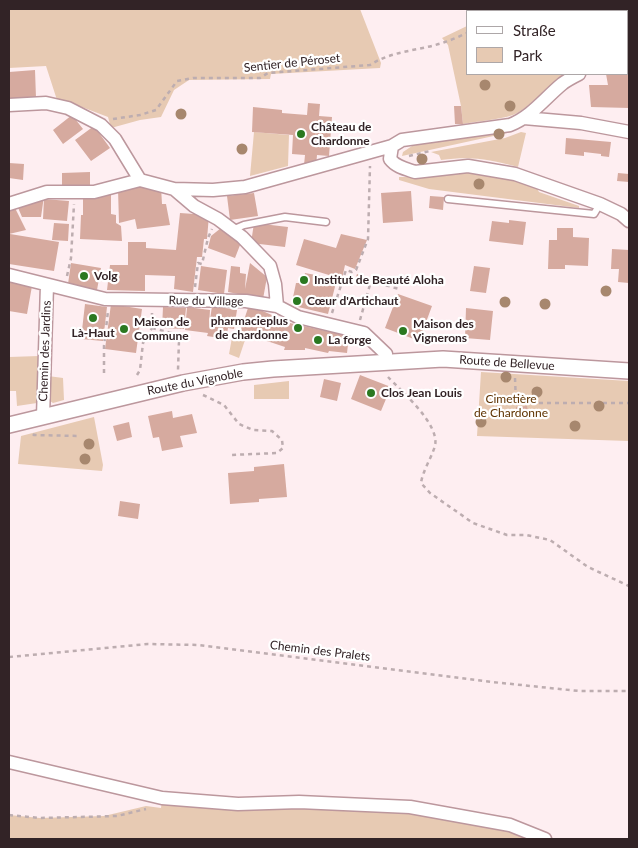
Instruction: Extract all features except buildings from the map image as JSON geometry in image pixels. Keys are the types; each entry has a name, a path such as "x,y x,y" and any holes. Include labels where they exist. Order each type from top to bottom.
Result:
{"street":[{"path":"9,204 47,192 94,192 140,180 174,189 213,190 254,185 392,146 402,140 510,125 524,118 564,83 577,75"},
{"path":"9,105 46,103 68,108 101,125 115,139 140,180"},
{"path":"524,118 581,123 629,132"},
{"path":"392,146 390,156 392,162 415,172 468,166 485,167 515,174 600,204 621,214 629,221"},
{"path":"174,189 194,206 218,219 232,230 270,266 275,284 277,306"},
{"name":"Rue du Village","path":"9,275 104,300 246,301 277,306 298,316 364,333 386,354 384,362"},
{"name":"Chemin des Jardins","path":"43,417 47,285"},
{"name":"Route de Bellevue","path":"384,362 443,359 629,372"},
{"name":"Route du Vignoble","path":"9,425 150,390 243,372 384,362"},
{"path":"9,762 162,798 238,804 299,802 410,807 510,825 545,839"}],"lane":[{"path":"448,199 594,214 600,204"},
{"path":"232,230 244,225 285,217 326,222"}],"path":[{"name":"Sentier de Péroset","path":"101,125 116,117 156,110 177,81 193,78 260,78 268,73 370,65 380,59 444,43 466,33"},
{"path":"330,317 346,270 352,272 356,270 368,239 370,164"},
{"path":"64,289 71,258 74,192"},
{"path":"193,300 198,263 202,264 208,238 218,219"},
{"path":"359,324 371,281 399,289"},
{"path":"137,375 140,370 143,343 152,328 152,300"},
{"path":"104,373 104,346 107,324"},
{"path":"152,328 172,333 179,340 178,374"},
{"path":"384,362 386,374 429,422 435,436 435,444 421,483 430,493 473,522 507,534 526,535 550,540 588,567 629,586"},
{"path":"513,373 516,378 516,403 629,402"},
{"path":"200,394 224,405 239,424 253,430 272,431 282,440 283,448 276,453 230,455"},
{"path":"32,430 34,436 80,436"},
{"name":"Chemin des Pralets","path":"9,657 148,644 199,645 492,682 579,691 629,691"},
{"path":"9,814 40,818 117,816 159,805 162,798"}],"green space":[{"path":"9,9 360,9 381,63 380,68 271,74 270,79 189,80 174,90 161,117 140,120 111,128 108,117 74,104 57,100 46,66 9,68"},
{"path":"629,9 629,45 628,10 497,10"},
{"path":"466,26 466,75 563,75 526,107 513,115 463,124 448,45 442,38"},
{"path":"517,128 512,132 402,156 403,152 412,146 420,144"},
{"path":"254,132 289,135 288,166 250,176"},
{"path":"521,132 526,133 518,167 480,159 441,160 439,155 431,152 505,138"},
{"path":"462,170 485,171 537,188 539,192 579,206 579,208 429,189 399,180 399,177 425,177"},
{"path":"233,332 246,337 239,358 229,354"},
{"path":"39,356 37,403 17,406 16,391 9,391 9,357"},
{"name":"Cimetière de Chardonne","path":"481,372 629,381 629,441 477,436"},
{"path":"48,376 63,378 64,400 53,403 47,399"},
{"path":"289,381 289,399 254,399 254,385"},
{"path":"94,417 103,465 102,471 18,464 21,436"},
{"path":"162,798 410,807 545,839 9,839 9,815 40,818 104,816 146,806 161,808"}],"place":[{"name":"Château de Chardonne","path":"301,134"},
{"name":"Volg","path":"84,276"},
{"name":"Institut de Beauté Aloha","path":"304,280"},
{"name":"Cœur d'Artichaut","path":"297,301"},
{"name":"Là-Haut","path":"93,318"},
{"name":"pharmacieplus de chardonne","path":"298,328"},
{"name":"Maison de Commune","path":"124,329"},
{"name":"Maison des Vignerons","path":"403,331"},
{"name":"La forge","path":"318,340"},
{"name":"Clos Jean Louis","path":"371,393"}]}
